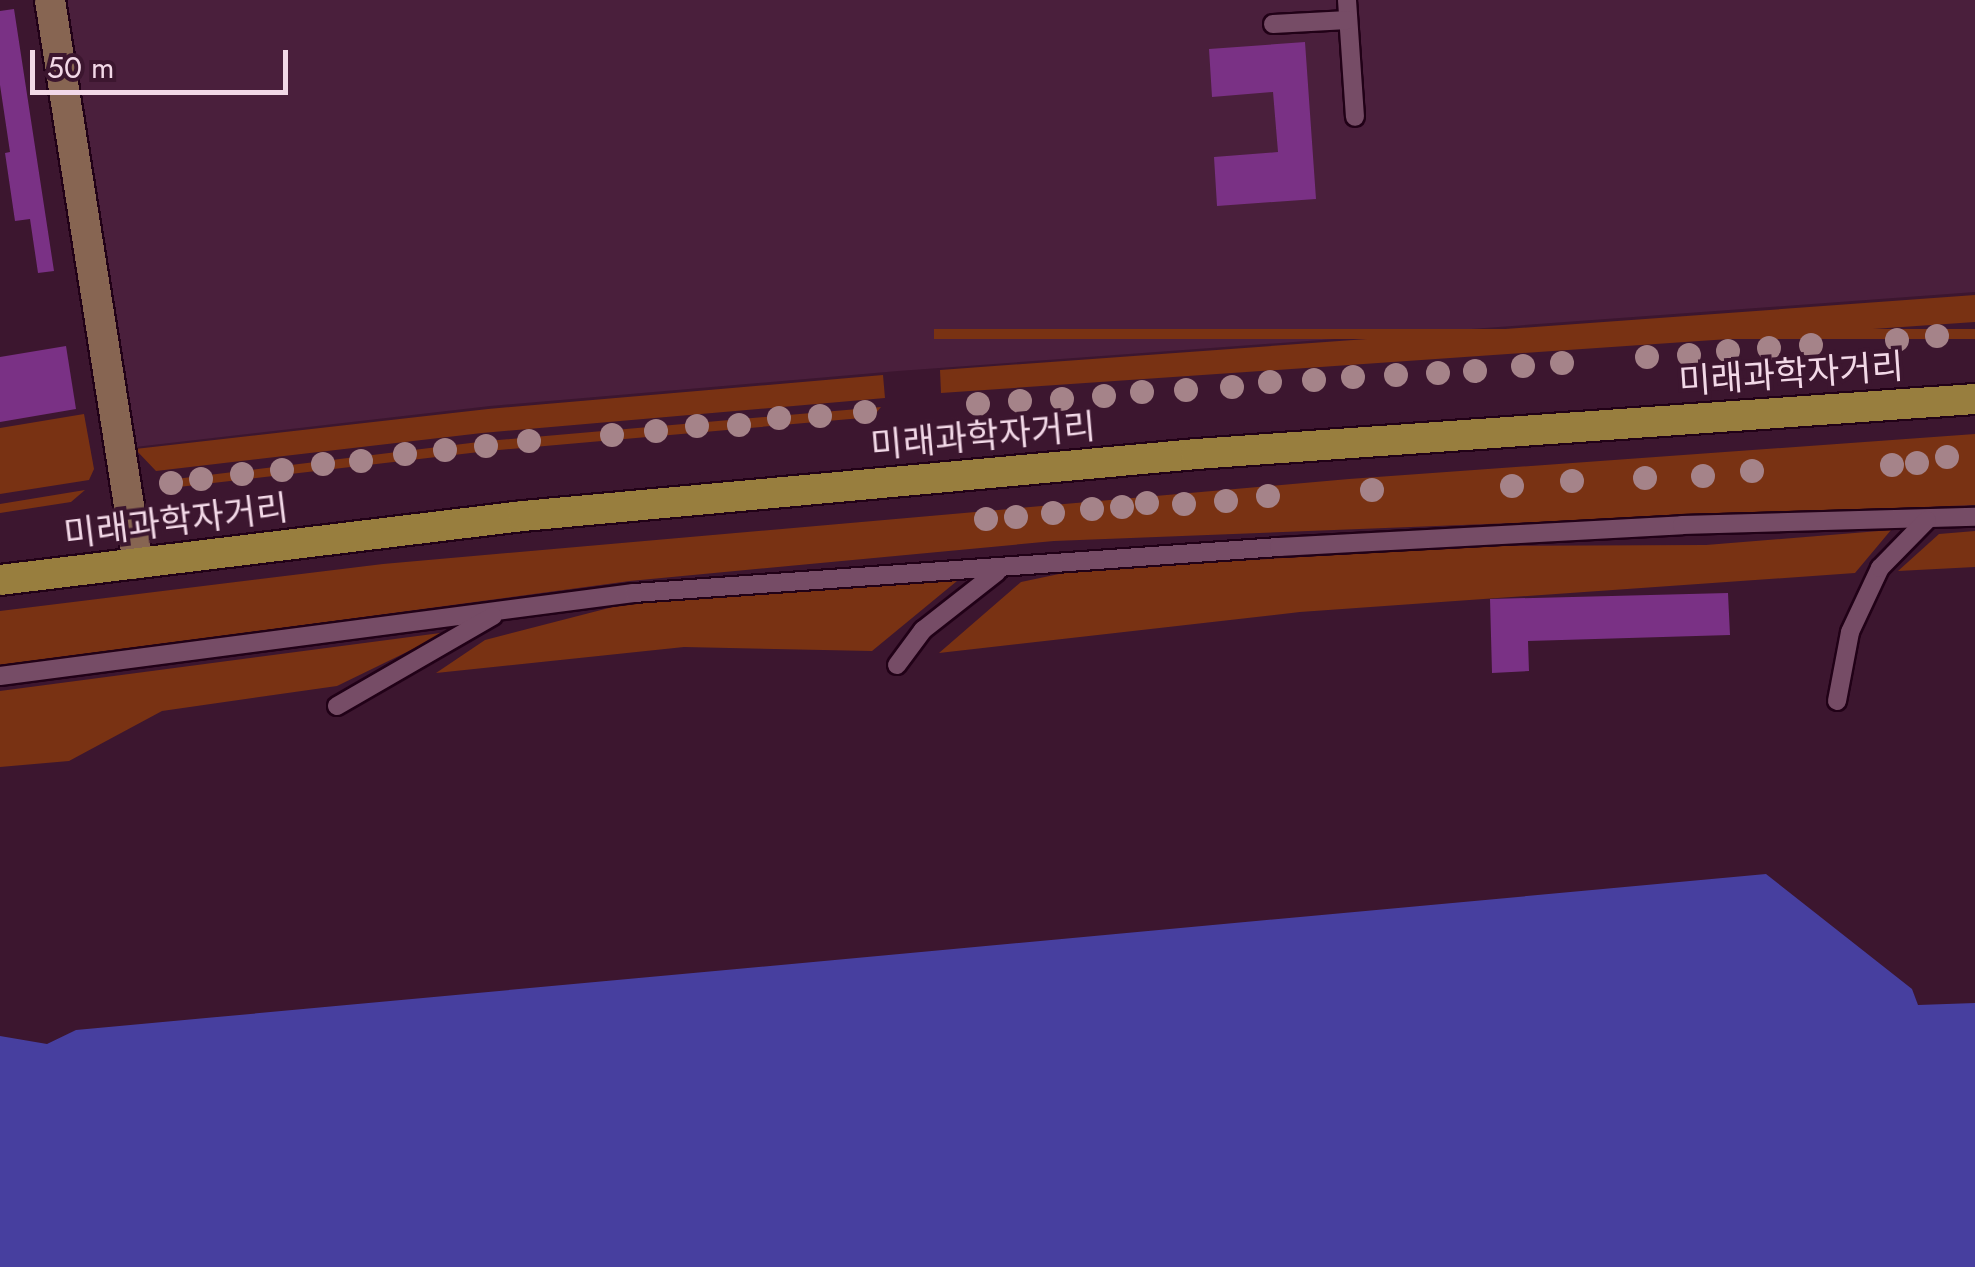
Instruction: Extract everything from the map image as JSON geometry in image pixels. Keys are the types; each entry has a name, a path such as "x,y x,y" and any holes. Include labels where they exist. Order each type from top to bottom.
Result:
{"main road":[{"name":"미래과학자거리","path":"0,580 523,516 1156,457 1975,399"}],"street":[{"path":"50,0 138,563"}],"lane":[{"path":"1347,0 1355,117"},
{"path":"1273,24 1348,20"},
{"path":"0,676 634,593 997,572 1279,547 1682,524 1975,517"},
{"path":"1836,702 1850,632 1880,568 1927,520"},
{"path":"897,664 923,630 997,572"},
{"path":"337,706 502,611"}],"shaded area":[{"path":"67,0 1975,0 1975,292 898,371 490,406 135,447"},
{"path":"1975,295 1975,322 941,393 940,370"},
{"path":"934,329 1975,329 1975,339 934,339"},
{"path":"883,375 885,398 482,433 156,471 135,449 488,409"},
{"path":"881,407 873,417 488,451 170,488 159,481 487,441"},
{"path":"84,414 94,469 89,480 0,494 0,428"},
{"path":"1975,434 1975,505 1054,541 630,581 0,666 0,611 383,564 1349,479"},
{"path":"85,490 71,502 0,513 0,504"},
{"path":"1891,530 1855,573 1300,612 939,653 1021,582 1078,570 1491,546 1706,545"},
{"path":"1975,531 1975,567 1898,571 1939,534"},
{"path":"957,581 872,651 684,647 436,673 485,640 636,601"},
{"path":"448,632 337,686 162,711 69,761 0,767 0,691"},
{"path":"1766,874 1912,989 1918,1005 1975,1003 1975,1267 0,1267 0,1036 47,1044 76,1030"}],"building":[{"path":"14,9 54,271 38,273 30,219 15,221 5,153 10,152 0,85 0,11"},
{"path":"1305,42 1316,199 1217,206 1214,157 1278,152 1273,92 1212,97 1209,49"},
{"path":"66,346 76,409 0,422 0,357"},
{"path":"1728,593 1730,635 1528,641 1529,671 1492,673 1490,599"}]}
